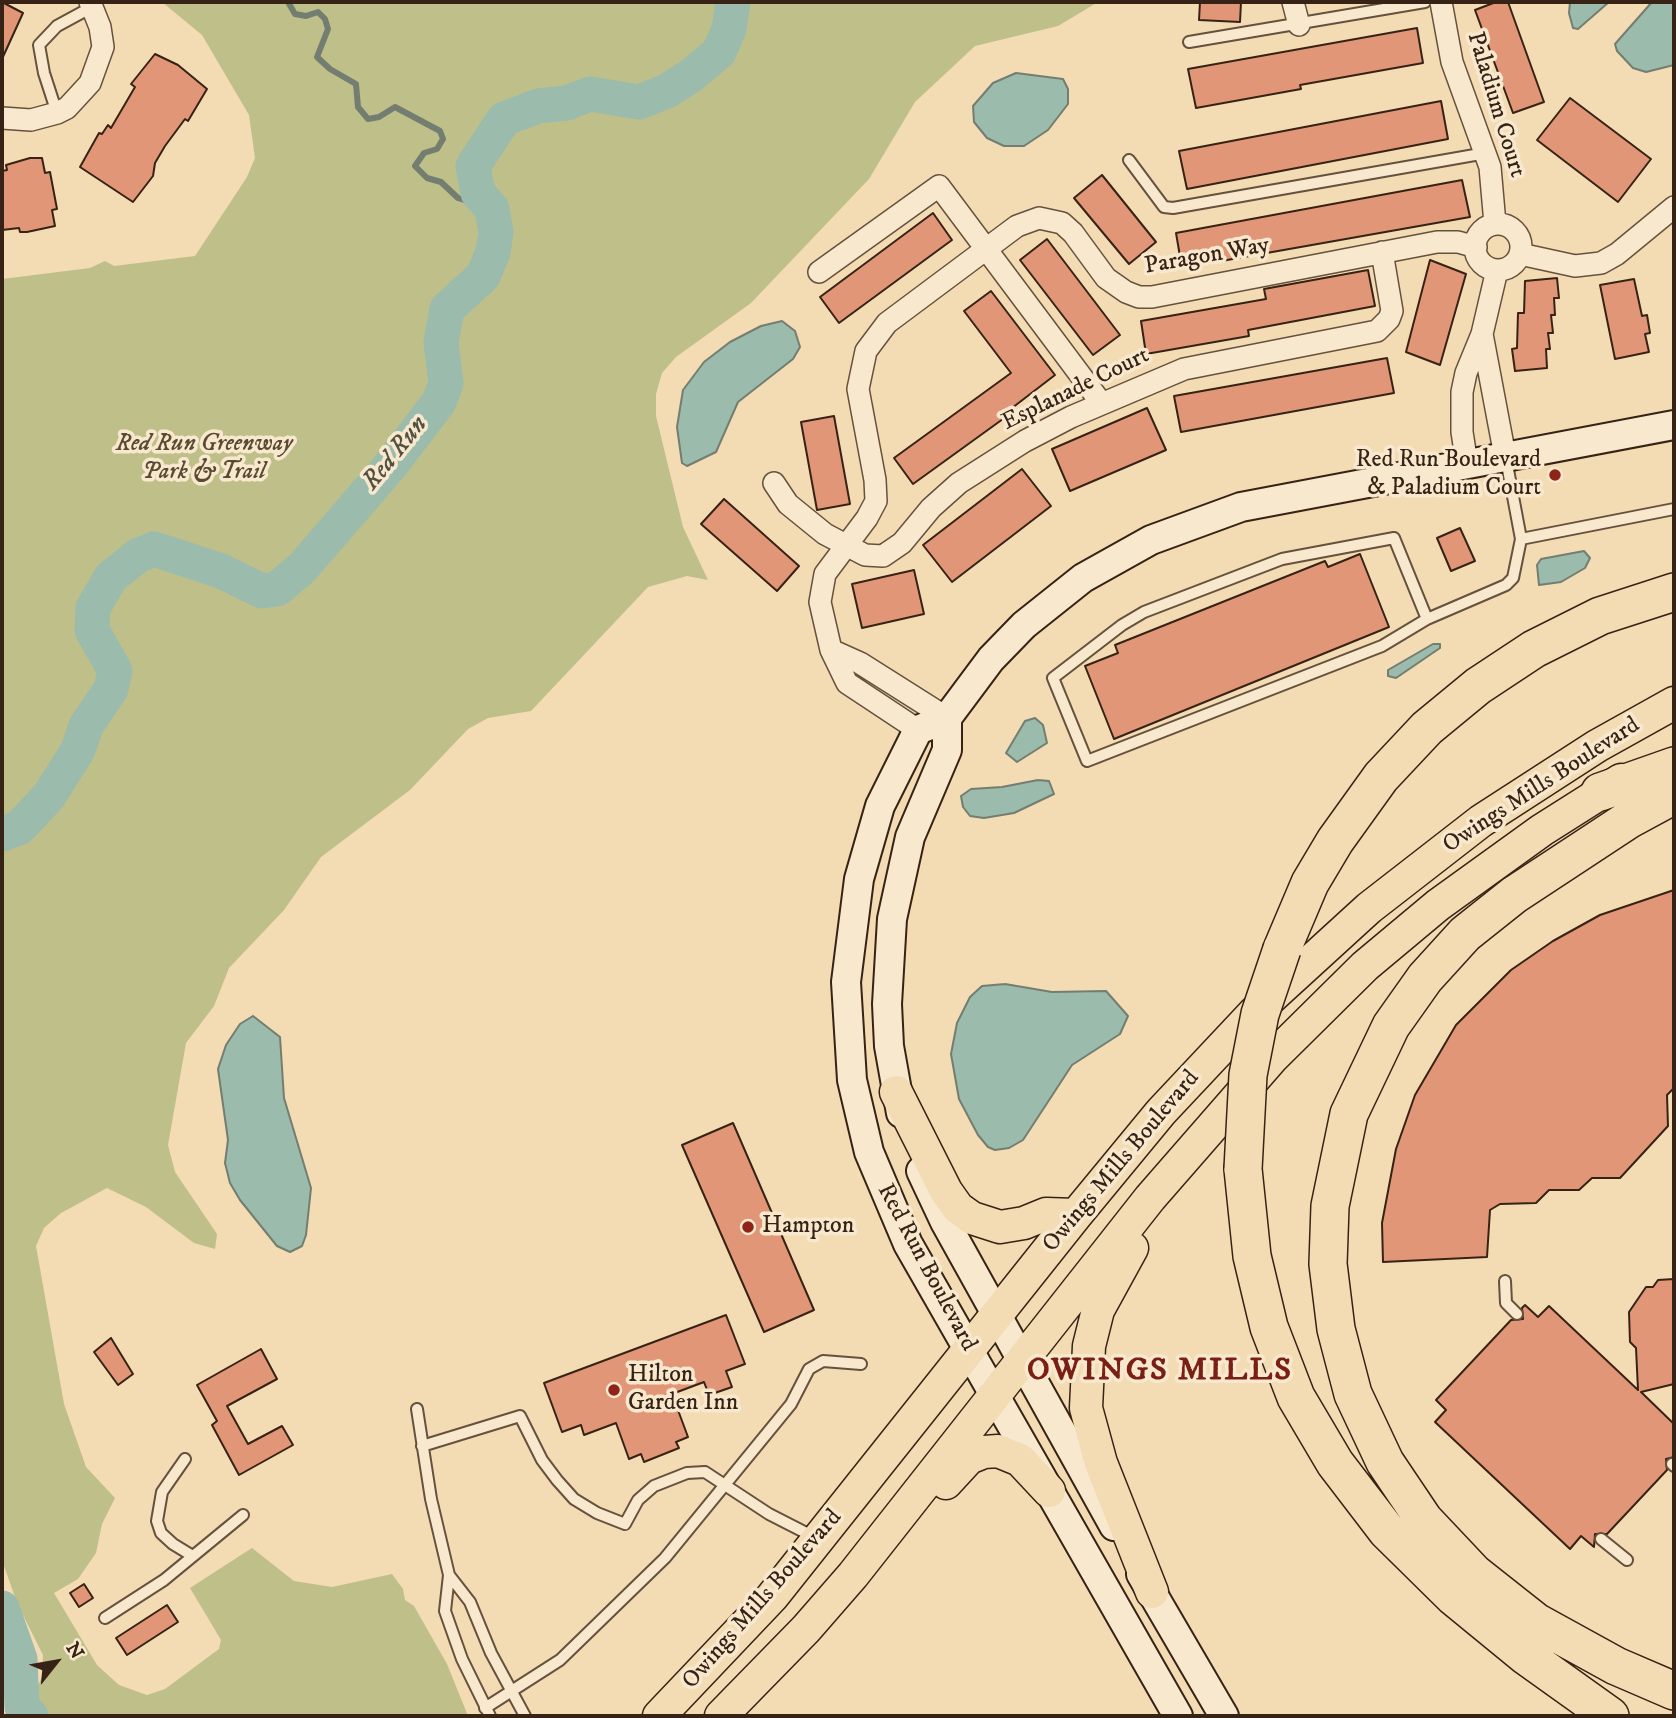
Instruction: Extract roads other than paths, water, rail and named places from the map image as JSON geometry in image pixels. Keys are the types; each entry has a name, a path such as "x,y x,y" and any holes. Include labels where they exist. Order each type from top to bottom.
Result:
{"highway":[{"path":"1611,1716 1526,1656 1454,1597 1387,1531 1335,1463 1296,1397 1269,1327 1252,1256 1243,1169 1248,1075 1260,1014 1282,949 1310,883 1335,841 1381,777 1427,728 1478,686 1534,649 1600,616 1674,592"},
{"path":"1600,792 1674,766"},
{"path":"1674,795 1628,820 1514,895 1465,934 1425,978 1386,1035 1349,1114 1330,1206 1328,1264 1336,1329 1353,1394 1385,1462 1424,1520 1474,1573 1536,1622 1616,1666 1674,1691"}],"main road":[{"path":"918,730 947,719 992,659 1041,610 1103,565 1151,540 1241,507 1674,425"},
{"name":"Owings Mills Boulevard","path":"659,1716 727,1649 819,1539 1076,1214 1213,1055 1315,954 1369,908 1501,807 1597,746 1674,703"},
{"name":"Red Run Boulevard","path":"947,719 947,750 910,837 892,919 887,1004 896,1093 929,1189 996,1314 1224,1716"},
{"name":"Red Run Boulevard","path":"918,730 880,806 859,879 848,959 849,1053 862,1128 879,1181 908,1244 1178,1716"},
{"name":"Owings Mills Boulevard","path":"721,1716 806,1629 853,1575 1192,1147 1273,1057 1365,966 1487,869 1600,792 1674,750"},
{"path":"896,1093 946,1191 958,1208 972,1219 1000,1227 1024,1223 1046,1214 1076,1214"},
{"path":"1152,1592 1093,1438 1087,1408 1085,1376 1089,1346 1108,1287 1164,1204 1192,1147"},
{"path":"733,1716 809,1648 969,1458 990,1451 1014,1456 1049,1491"}],"street":[{"path":"1293,2 1299,25"},
{"name":"Paladium Court","path":"1441,2 1452,62 1486,153 1495,194 1495,224"},
{"path":"2,118 31,120 57,113 78,98 90,83 99,66 103,47 91,4"},
{"path":"819,272 939,186 1102,404"},
{"path":"1520,254 1575,266 1601,263 1618,254 1674,207"},
{"name":"Paragon Way","path":"831,650 823,619 821,587 825,574 844,545 867,518 876,501 875,480 858,389 866,351 887,323 1027,220 1051,219 1073,233 1115,286 1139,297 1152,297 1437,242 1458,242 1476,247"},
{"path":"1495,224 1510,227 1516,232 1521,246 1520,254 1511,266 1497,270 1482,262 1476,247 1481,232 1495,224"},
{"name":"Esplanade Court","path":"774,483 799,514 844,545 873,558 892,552 959,483 1045,429 1184,369 1377,331 1389,320 1392,311 1382,252"},
{"path":"1467,464 1462,432 1462,392 1466,373 1482,334 1497,270"},
{"path":"1482,334 1505,456"},
{"path":"831,650 860,663 947,719"},
{"path":"831,650 847,684 918,730"}],"lane":[{"path":"1189,42 1425,2"},
{"path":"57,113 44,73 39,45 57,26 91,4"},
{"path":"1129,160 1164,207 1173,208 1486,153"},
{"path":"1427,619 1394,538 1282,559 1144,612 1111,632 1053,678 1087,761 1382,646 1427,619 1506,585 1516,571 1521,539 1505,456"},
{"path":"1521,539 1674,509"},
{"path":"1505,1280 1506,1303 1517,1314"},
{"path":"417,1409 440,1542 449,1575 445,1611 462,1658 487,1712 560,1660 665,1558 791,1404 809,1369 823,1361 861,1364"},
{"path":"422,1446 520,1416 542,1460 574,1499 625,1524 638,1500 654,1486 669,1478 705,1472 768,1514 819,1539"},
{"path":"185,1459 162,1492 157,1521 167,1539 191,1555"},
{"path":"105,1618 164,1580 191,1555 243,1515"},
{"path":"1601,1539 1627,1560"},
{"path":"449,1575 470,1602 511,1693 525,1716"}],"waterway":[{"path":"288,2 295,14 306,16 318,12 325,19 328,29 317,57 330,69 356,84 358,107 368,119 379,117 395,107 440,131 443,139 437,149 424,153 415,166 427,178 441,182 458,198 492,209"},
{"name":"Red Run","path":"2,834 19,828 49,796 78,750 86,726 111,689 115,671 92,630 93,608 111,577 139,555 154,549 221,571 262,591 277,589 302,568 390,466 439,402 446,383 441,342 447,309 483,276 493,252 496,232 492,209 478,193 473,166 504,119 538,106 567,103 590,94 639,102 667,91 692,75 719,52 729,29 733,2"},
{"name":"Red Run","path":"2,1608 20,1659 22,1707 31,1716"}],"place":[{"name":"Red Run Boulevard & Paladium Court","path":"1555,475"},
{"name":"Hampton","path":"748,1227"},
{"name":"Hilton Garden Inn","path":"614,1390"}],"district":[{"name":"OWINGS MILLS","path":"1160,1372"}],"park label":[{"name":"Red Run Greenway Park & Trail","path":"204,459"}]}
